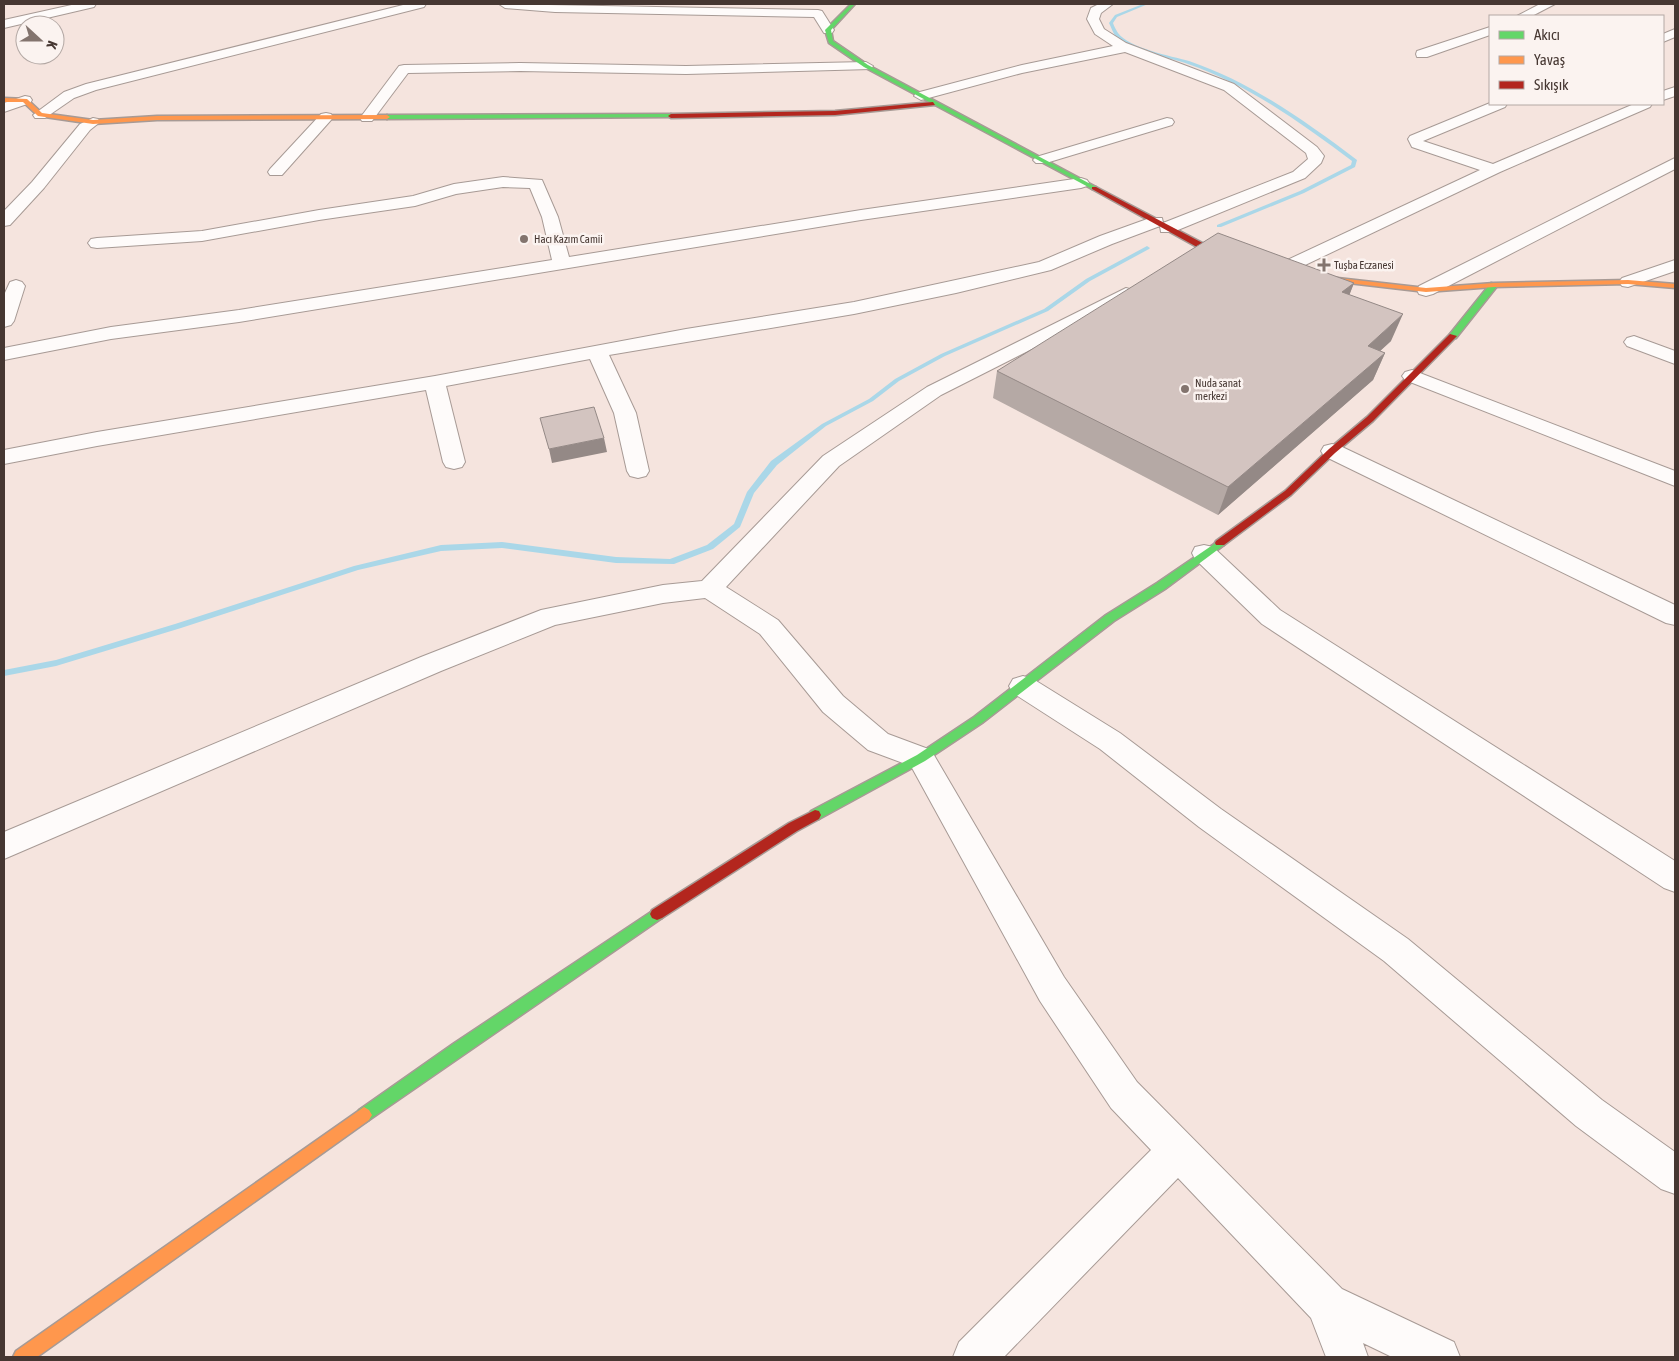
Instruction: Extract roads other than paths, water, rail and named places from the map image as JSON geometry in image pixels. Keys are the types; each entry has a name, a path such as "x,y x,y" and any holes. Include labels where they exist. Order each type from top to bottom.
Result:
{"street":[{"path":"7,21 90,4"},
{"path":"40,115 69,95 91,87 420,4"},
{"path":"505,4 555,8 818,14 828,30 831,42 866,66 933,104 1209,250 1246,263"},
{"path":"828,30 853,4"},
{"path":"4,457 435,382 686,335 854,308 956,287 1045,266 1106,240 1162,225 1300,175 1316,160 1312,150 1229,87 1125,48 1099,31 1093,19 1095,11 1107,4"},
{"path":"1525,15 1548,4"},
{"path":"1422,54 1489,31"},
{"path":"921,96 1006,72 1069,57 1125,48"},
{"path":"367,118 404,69 520,67 686,70 866,66"},
{"path":"4,100 25,100 40,115 93,122 157,118 213,120 326,117 778,116 891,110 933,104"},
{"path":"4,108 25,100"},
{"path":"1494,169 1417,144 1415,139 1498,105"},
{"path":"1269,271 1494,169 1643,105"},
{"path":"276,172 326,117"},
{"path":"4,221 38,185 85,127 93,122"},
{"path":"1041,160 1167,122"},
{"path":"1426,290 1675,163"},
{"path":"97,243 202,236 319,215 415,201 454,189 503,182 536,183 550,217 562,263"},
{"path":"4,354 111,333 239,316 861,215 1081,183"},
{"path":"1184,263 1209,250"},
{"path":"1628,282 1675,264"},
{"path":"1269,271 1426,290 1494,284 1628,282 1675,286"},
{"path":"22,1357 458,1049 676,902 792,827 921,758 978,720 1110,618 1161,586 1288,493 1332,451 1370,419 1458,331 1494,284"},
{"path":"709,589 831,461 934,391 1142,285"},
{"path":"4,320 16,286"},
{"path":"1634,342 1675,358"},
{"path":"597,352 625,412 638,471"},
{"path":"1412,376 1675,479"},
{"path":"435,382 454,462"},
{"path":"1332,451 1675,616"},
{"path":"1204,553 1272,617 1675,878"},
{"path":"4,846 431,664 550,617 663,594 709,589 769,627 833,704 878,742 921,758 1052,990 1124,1095 1177,1152 1327,1304 1439,1357"},
{"path":"1023,686 1110,741 1210,818 1396,950 1589,1113 1675,1175"},
{"path":"974,1357 1177,1152"},
{"path":"1327,1304 1347,1357"}],"waterway":[{"path":"1146,4 1116,16 1111,23 1118,36 1143,49 1213,72 1256,93 1296,118 1355,161 1353,166 1302,192 1219,226"},
{"path":"4,673 56,663 357,568 441,548 502,545 616,560 671,562 710,547 737,525 751,492 774,463 824,425 871,400 897,380 943,355 1046,310 1088,280 1147,248"}],"place":[{"name":"Hacı Kazım Camii","path":"524,239"},
{"name":"Tuşba Eczanesi","path":"1324,265"},
{"name":"Nuda sanat merkezi","path":"1185,389"}]}
